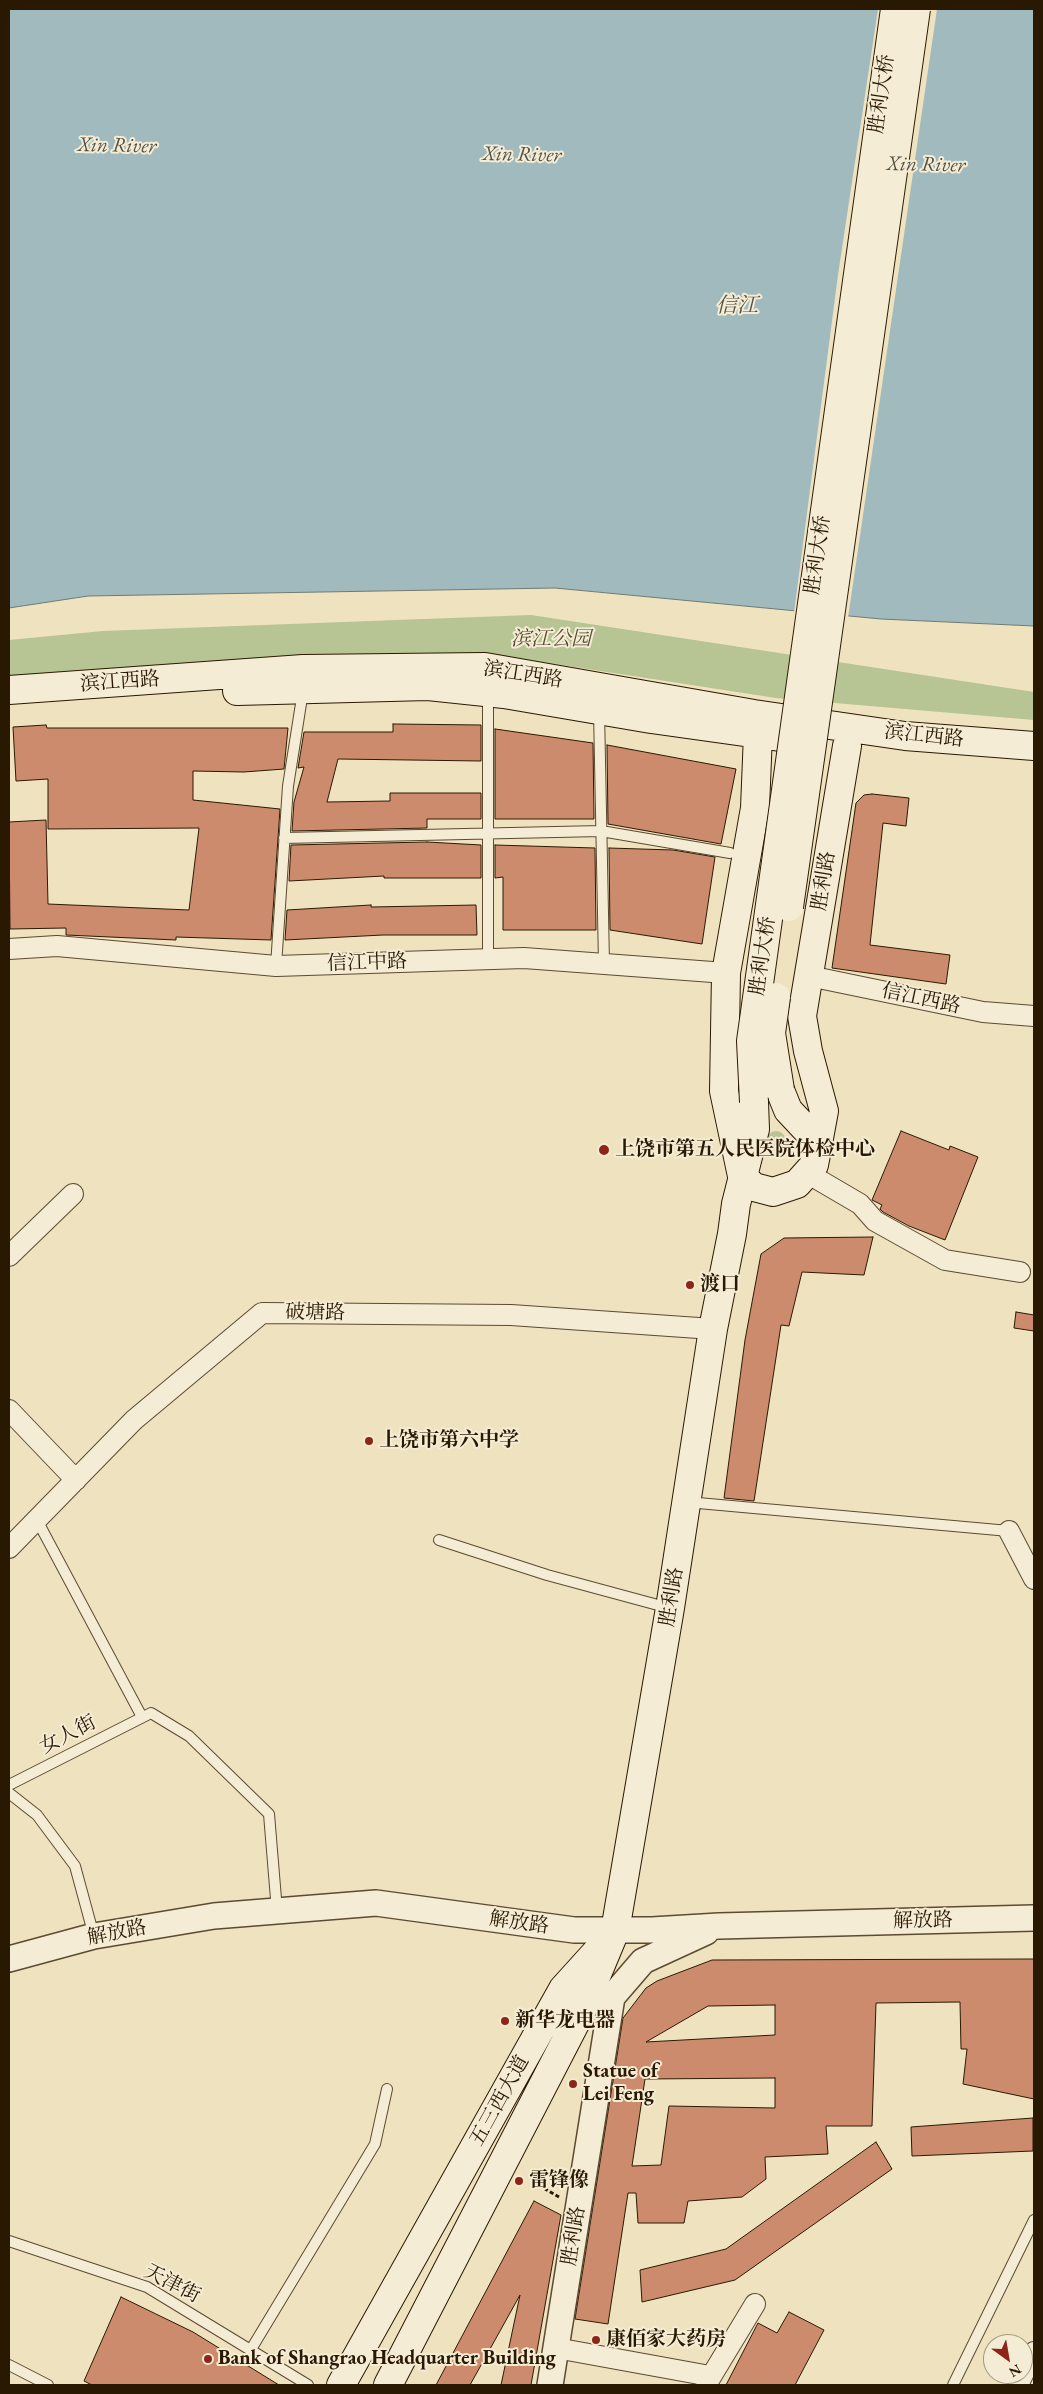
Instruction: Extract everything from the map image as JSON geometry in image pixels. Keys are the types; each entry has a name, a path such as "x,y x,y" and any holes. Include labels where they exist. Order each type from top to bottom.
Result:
{"main road":[{"name":"胜利大桥","path":"727,1262 733,1217 755,1129 751,1042 895,9"},
{"name":"胜利大桥","path":"817,1141 788,1110 780,1090 771,1033 916,9"},
{"name":"滨江西路","path":"9,690 303,669 485,668 754,714 905,736 1034,746"},
{"name":"滨江西路","path":"9,704 109,695 428,686 488,692 847,746 1034,762"},
{"path":"758,734 756,822 743,917 726,973 724,1091 742,1176 754,1187 773,1192"},
{"name":"胜利路","path":"807,1173 814,1165 824,1111 808,1051 802,1016 809,976 813,918 830,820 847,746"},
{"path":"756,822 770,793 784,786 806,786 821,792 829,798 830,820"},
{"path":"727,1262 756,1210 773,1192 797,1184 807,1173"},
{"name":"胜利路","path":"615,1931 670,1608 713,1329 727,1262"},
{"name":"五三西大道","path":"341,2385 563,1989 615,1931"},
{"name":"五三西大道","path":"388,2385 582,2008 615,1931"}],"street":[{"name":"信江中路","path":"9,949 57,946 276,966 524,958 726,973"},
{"name":"信江西路","path":"809,976 983,1012 1034,1016"},
{"path":"807,1173 860,1204 875,1221 945,1260 1020,1272"},
{"path":"9,1256 73,1194"},
{"name":"破塘路","path":"9,1548 134,1420 262,1313 511,1316 713,1329"},
{"path":"9,1410 76,1480"},
{"path":"1009,1531 1034,1579"},
{"name":"解放路","path":"9,1958 94,1936 214,1916 376,1903 574,1930 615,1931 719,1926 1034,1918"},
{"name":"胜利路","path":"550,2385 612,1997 643,1961 719,1926"},
{"path":"556,2348 708,2380 755,2304"},
{"path":"1018,2385 1034,2352"}],"lane":[{"path":"276,966 288,786 303,689"},
{"path":"488,692 488,960"},
{"path":"599,710 604,964"},
{"path":"284,838 601,831 730,853"},
{"path":"687,1502 1009,1531"},
{"path":"37,1520 142,1718 151,1713 189,1736 269,1814 278,1911"},
{"path":"439,1540 547,1575 670,1608"},
{"name":"女人街","path":"9,1785 142,1718"},
{"path":"9,1793 37,1815 75,1866 94,1936"},
{"path":"250,2351 375,2144 387,2089"},
{"path":"953,2385 1034,2220"},
{"name":"天津街","path":"9,2241 147,2288 308,2385"},
{"path":"9,2365 48,2385"}],"path":[{"path":"533,2182 566,2201"}],"green space":[{"name":"滨江公园","path":"531,615 1034,692 1034,720 776,698 516,658 318,654 9,677 9,640 103,631"},
{"path":"772,1131 780,1131 786,1137 786,1145 780,1151 772,1151 766,1145 766,1137"}],"water":[{"name":"信江","path":"9,9 1034,9 1034,626 881,619 555,588 88,596 9,608"}],"pier":[{"path":"878,9 937,9 848,618 794,613 838,275"}],"building":[{"path":"393,724 481,725 481,761 338,759 327,802 390,801 390,793 481,793 481,819 427,819 427,828 292,831 294,802 304,767 298,768 304,732 393,732"},
{"path":"46,725 47,728 288,728 284,769 244,772 193,771 193,800 280,809 271,940 176,937 176,940 66,935 66,928 10,929 9,822 46,820 48,904 189,910 199,828 48,829 48,779 16,781 13,727"},
{"path":"495,729 593,743 594,819 495,819"},
{"path":"607,745 736,769 721,844 608,824"},
{"path":"872,794 909,798 906,826 883,823 870,945 950,955 946,984 832,968 856,803 864,795"},
{"path":"427,842 481,845 481,878 384,878 384,876 289,881 291,845"},
{"path":"495,845 595,848 596,930 503,930 503,877 495,878"},
{"path":"609,848 673,850 715,857 702,944 610,930"},
{"path":"371,905 371,907 476,905 477,935 383,935 285,940 287,910"},
{"path":"901,1131 949,1150 950,1146 978,1157 945,1240 909,1226 883,1212 880,1209 882,1205 872,1200"},
{"path":"873,1237 864,1275 802,1272 789,1326 781,1325 754,1501 724,1498 745,1340 761,1254 784,1238"},
{"path":"1016,1312 1034,1315 1034,1331 1014,1328"},
{"path":"1034,1959 1034,2099 963,2084 967,2049 961,2049 960,2002 876,2003 872,2126 826,2126 828,2154 765,2157 766,2179 742,2197 688,2201 684,2223 638,2223 636,2193 628,2193 608,2324 575,2319 623,2018 646,1988 657,1981 712,1960","holes":["775,2005 775,2035 646,2042 708,2006","775,2078 775,2108 669,2106 661,2165 632,2166 645,2079"]},
{"path":"1033,2118 1033,2151 912,2156 911,2127"},
{"path":"876,2142 892,2169 735,2280 642,2302 640,2270 726,2249"},
{"path":"534,2201 561,2215 531,2385 501,2385 520,2295 470,2385 436,2385"},
{"path":"121,2297 193,2332 279,2385 92,2385 84,2381"},
{"path":"789,2312 824,2330 795,2385 726,2385 758,2323 777,2333"}],"place":[{"name":"上饶市第五人民医院体检中心","path":"604,1150"},
{"name":"渡口","path":"690,1285"},
{"name":"上饶市第六中学","path":"369,1441"},
{"name":"新华龙电器","path":"505,2021"},
{"name":"Statue of Lei Feng","path":"573,2084"},
{"name":"雷锋像","path":"519,2181"},
{"name":"康佰家大药房","path":"596,2340"},
{"name":"Bank of Shangrao Headquarter Building","path":"208,2359"}],"water label":[{"name":"Xin River","path":"117,146"},
{"name":"Xin River","path":"522,155"},
{"name":"Xin River","path":"926,165"}]}
